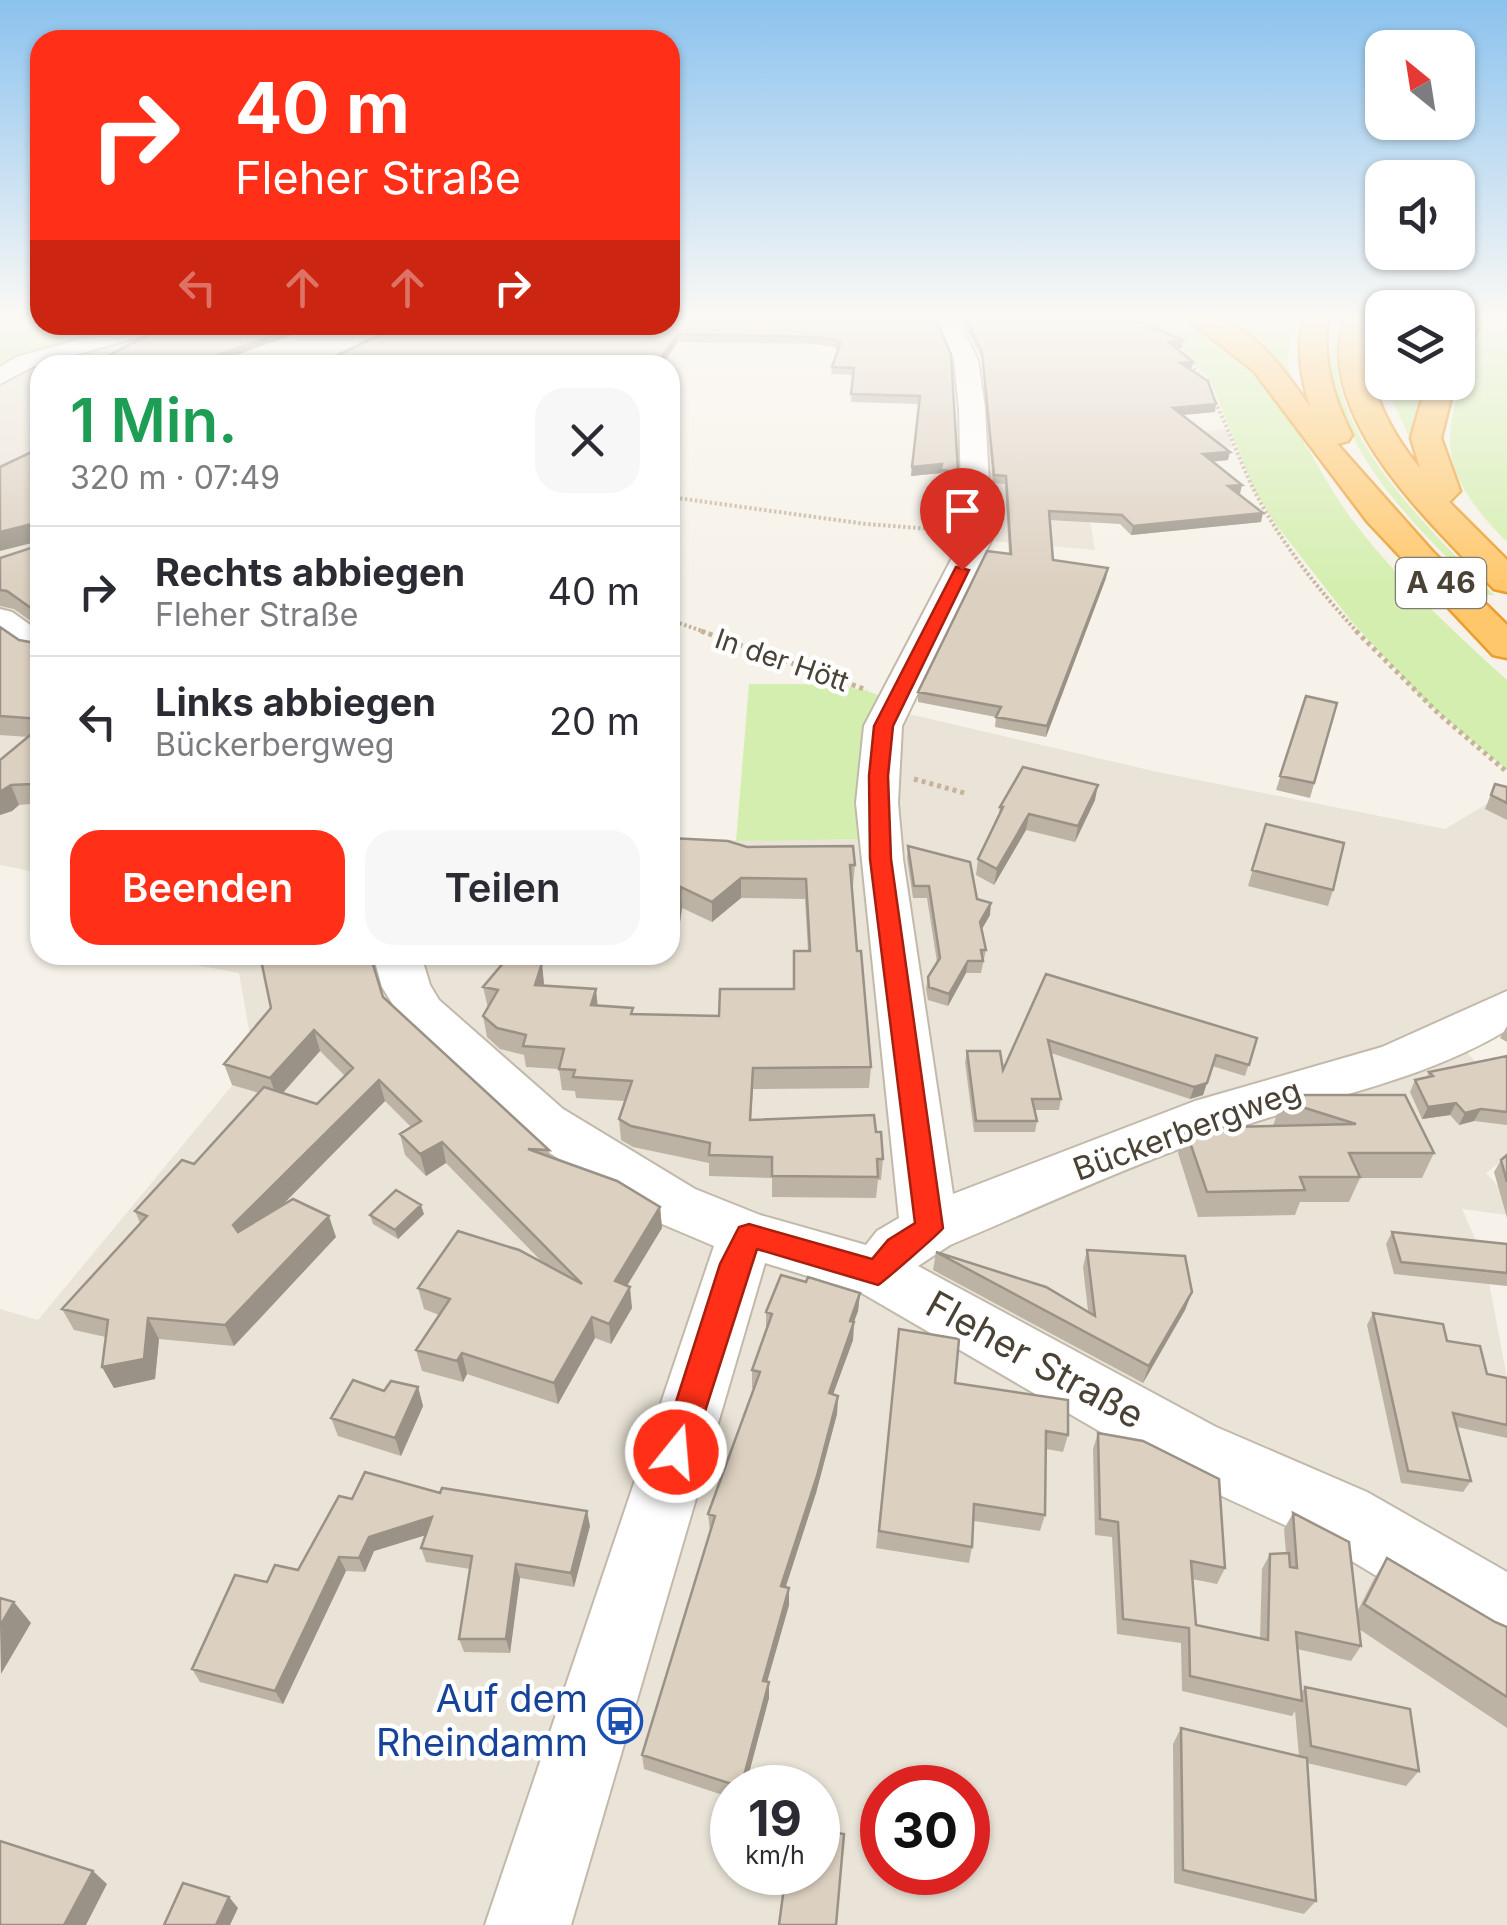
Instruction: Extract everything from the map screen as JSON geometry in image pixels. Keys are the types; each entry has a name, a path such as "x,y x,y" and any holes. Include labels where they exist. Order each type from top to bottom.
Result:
{"highway":[{"path":"1299,408 1335,462 1381,516"},
{"name":"A 46","path":"1325,408 1381,516 1415,557 1507,646"},
{"name":"A 46","path":"1368,408 1400,468 1507,581"},
{"path":"1429,502 1443,491 1426,438 1434,408"}],"street":[{"path":"929,1228 881,859 864,849 884,726 977,539 969,408"},
{"path":"0,619 30,641"},
{"name":"Fleher Straße","path":"400,965 406,987 422,1012 544,1123 675,1205 749,1235 878,1273 1192,1449 1342,1516 1507,1612"},
{"name":"Bückerbergweg","path":"878,1273 898,1248 929,1228 1212,1116 1413,1058 1459,1037 1507,1008"},
{"path":"528,1925 735,1264 749,1235"}],"path":[{"path":"1222,408 1254,492 1311,574 1410,687 1507,772"},
{"path":"680,498 866,524 976,532"},
{"name":"In der Hött","path":"680,624 895,699"},
{"path":"878,776 909,778 968,794"}],"shaded area":[{"path":"0,408 30,408 30,871 0,865"},
{"path":"1044,408 1140,437 1226,429 1233,447 1090,460 1089,515 1095,550 983,540 976,410"},
{"path":"896,711 1153,771 1445,829 1507,792 1507,1003 1461,1046 1507,1095 1507,1157 1486,1173 1507,1196 1507,1215 1462,1209 1485,1261 1507,1378 1507,1925 0,1925 0,1309 38,1320 254,1059 239,973 196,965 680,965 680,841 875,839"}],"green space":[{"path":"1221,408 1283,408 1339,500 1374,547 1507,680 1507,770 1425,701 1352,622 1274,522 1255,491"},
{"path":"1341,408 1348,408 1382,471 1409,505 1494,595 1486,595 1428,538 1374,472 1352,436"},
{"path":"1395,408 1418,408 1415,448"},
{"path":"1455,408 1507,408 1507,542 1479,511 1462,484 1452,459 1450,435"},
{"path":"749,684 839,686 884,699 875,839 736,841"}],"building":[{"path":"919,408 954,408 958,472 941,470 942,464 912,467"},
{"path":"987,408 1175,408 1230,452 1203,454 1242,485 1228,486 1263,513 1133,526 1122,515 1049,511 1053,560 1108,568 1047,726 996,717 1001,707 918,692 987,551 1011,554 1006,476 994,475"},
{"path":"30,453 30,524 0,532 0,467"},
{"path":"30,548 30,607 0,590 0,558"},
{"path":"0,627 19,640 30,642 30,718 0,716"},
{"path":"1306,696 1337,703 1314,783 1280,776"},
{"path":"30,735 30,784 11,785 0,792 0,760"},
{"path":"1023,767 1098,785 1078,826 1029,814 997,869 978,859 1000,807"},
{"path":"1495,784 1507,787 1507,803 1491,795"},
{"path":"1266,824 1344,843 1333,890 1252,870"},
{"path":"680,839 728,841 747,847 853,846 855,865 850,865 857,951 861,951 871,1067 753,1068 750,1120 874,1115 876,1132 881,1132 883,1159 877,1159 878,1177 772,1176 772,1157 709,1155 710,1143 631,1126 619,1119 632,1081 573,1077 575,1070 559,1069 564,1049 523,1046 526,1035 497,1028 483,1016 498,990 483,987 502,965 541,965 535,985 596,989 591,1005 633,1008 631,1014 719,1016 720,989 794,989 794,951 810,951 806,879 741,878 712,902 681,887 680,894"},
{"path":"908,846 970,862 977,899 991,903 980,922 986,950 981,950 983,961 968,961 949,994 929,987 928,977 940,958 929,886 914,886"},
{"path":"262,965 373,965 383,997 549,1150 528,1149 617,1181 660,1207 615,1281 630,1287 609,1324 592,1317 554,1383 462,1353 457,1361 416,1350 450,1299 418,1288 458,1231 519,1250 582,1284 442,1142 420,1154 400,1134 421,1121 379,1080 233,1225 238,1232 293,1199 329,1216 225,1325 148,1318 144,1359 102,1367 108,1320 62,1309 147,1216 135,1211 182,1160 194,1164 264,1087 317,1104 353,1068 314,1030 270,1078 224,1064 271,1008"},
{"path":"1046,974 1257,1038 1249,1065 1216,1055 1207,1083 1194,1087 1048,1040 1061,1099 1032,1099 1037,1121 976,1121 967,1051 1000,1051 1003,1070"},
{"path":"1507,1056 1507,1112 1481,1109 1465,1113 1456,1103 1428,1107 1415,1080 1433,1076 1429,1072"},
{"path":"1283,1095 1405,1095 1434,1153 1349,1153 1360,1177 1300,1177 1305,1190 1207,1192 1185,1128 1356,1124 1283,1101"},
{"path":"1507,1155 1507,1182 1501,1160"},
{"path":"396,1190 421,1205 395,1230 370,1215"},
{"path":"1392,1232 1507,1244 1507,1273 1401,1262"},
{"path":"1087,1250 1185,1256 1192,1292 1149,1366 936,1252 1046,1287 1095,1316"},
{"path":"781,1275 806,1282 808,1277 860,1293 829,1393 838,1396 817,1476 781,1586 789,1588 763,1681 769,1682 747,1765 710,1765 710,1777 642,1755 715,1516 708,1514 760,1372 752,1370 772,1314 766,1312"},
{"path":"1373,1313 1443,1324 1447,1341 1480,1346 1487,1374 1507,1378 1507,1425 1453,1413 1471,1481 1408,1471"},
{"path":"899,1329 959,1339 955,1383 1068,1400 1068,1435 1046,1431 1045,1515 974,1504 972,1547 879,1531"},
{"path":"353,1380 384,1391 391,1381 418,1387 395,1438 331,1418"},
{"path":"1098,1433 1143,1441 1219,1479 1225,1568 1191,1561 1196,1625 1268,1640 1270,1554 1289,1553 1290,1567 1297,1568 1293,1513 1349,1542 1361,1646 1296,1632 1302,1701 1190,1676 1189,1628 1123,1619 1118,1522 1100,1519"},
{"path":"365,1472 440,1493 442,1488 587,1511 571,1573 516,1564 506,1639 459,1639 472,1556 421,1548 432,1517 369,1537 359,1558 339,1557 275,1691 192,1669 235,1575 267,1582 275,1565 298,1570 339,1496 352,1499"},
{"path":"1387,1558 1507,1627 1507,1697 1364,1604"},
{"path":"0,1598 14,1602 0,1626"},
{"path":"1305,1687 1410,1709 1419,1771 1311,1746"},
{"path":"1181,1728 1307,1758 1316,1901 1183,1870"},
{"path":"840,1833 844,1834 840,1880"},
{"path":"0,1841 93,1871 64,1925 0,1925"},
{"path":"183,1883 229,1897 216,1925 164,1925"},
{"path":"783,1895 839,1895 836,1925 779,1925"}],"place":[{"name":"Auf dem Rheindamm","path":"620,1721"}],"route":[{"path":"676,1452 735,1264 749,1235 878,1273 898,1248 929,1228 881,859 878,776 884,726 962,570"}]}
